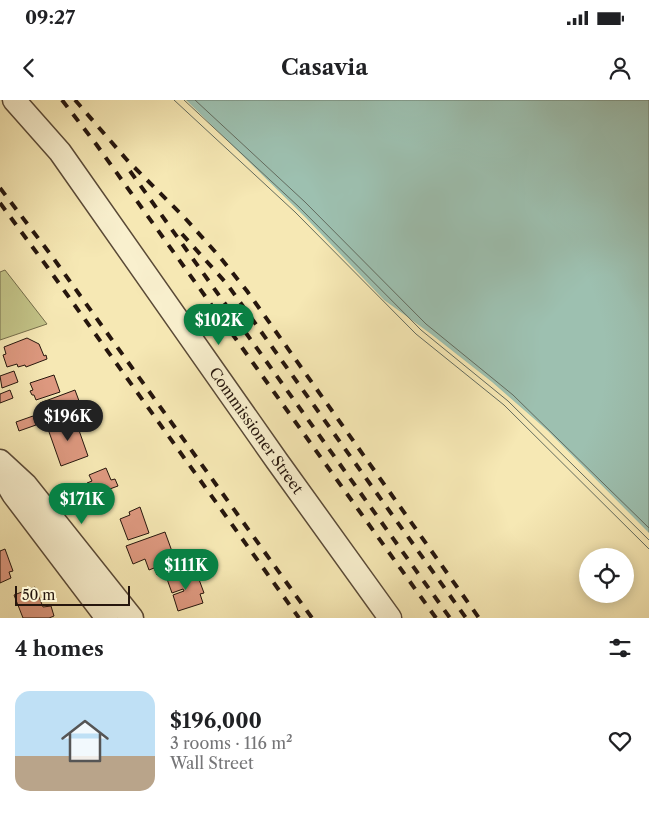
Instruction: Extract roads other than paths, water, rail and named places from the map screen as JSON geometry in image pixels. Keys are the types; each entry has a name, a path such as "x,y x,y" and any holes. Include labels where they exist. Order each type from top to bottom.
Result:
{"street":[{"name":"Commissioner Street","path":"14,100 60,152 390,618"},
{"path":"0,461 26,485 132,618"},
{"path":"0,472 13,494 107,618"}],"water":[{"path":"167,100 649,100 649,556 500,409"}],"railway":[{"path":"62,100 96,144 436,618"},
{"path":"75,100 127,160 184,217 247,291 479,618"},
{"path":"130,171 450,618"},
{"path":"0,188 51,255 312,618"},
{"path":"0,203 299,618"},
{"path":"182,234 227,284 466,618"}]}
